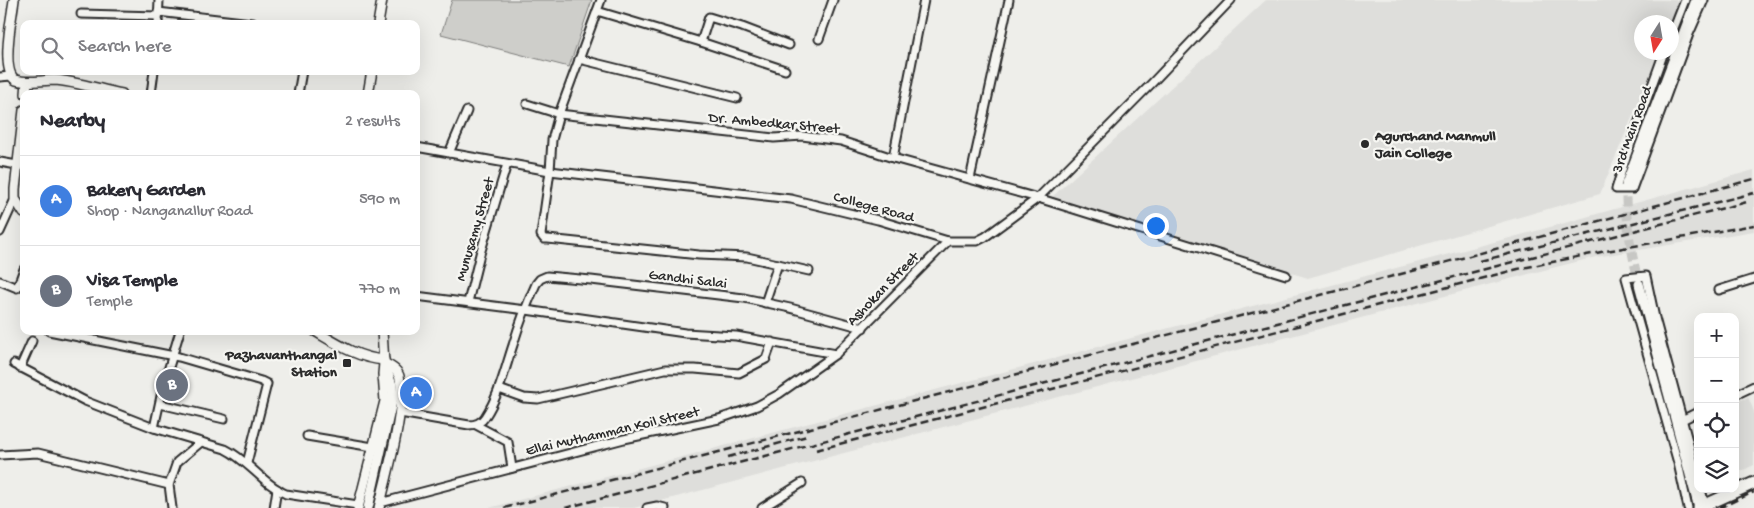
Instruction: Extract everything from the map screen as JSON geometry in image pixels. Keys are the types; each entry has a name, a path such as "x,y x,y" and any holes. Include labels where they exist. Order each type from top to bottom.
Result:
{"main road":[{"path":"1702,507 1754,484"}],"street":[{"path":"14,0 3,52 6,69 11,76 15,80 27,82 55,80 103,90"},
{"path":"158,17 159,0"},
{"path":"379,20 382,0"},
{"path":"601,0 559,114 552,140 550,171 541,233 544,238 699,255 747,257 809,271"},
{"path":"819,39 833,0"},
{"path":"893,158 924,0"},
{"path":"970,179 1009,0"},
{"name":"College Road","path":"420,148 550,171 791,199 878,220 948,242 977,241 1038,198 1231,0"},
{"path":"1679,15 1685,0"},
{"name":"3rd Main Road","path":"1626,184 1696,0"},
{"path":"1661,60 1616,189 1632,189 1689,34 1704,0"},
{"path":"596,11 701,42 785,70"},
{"path":"81,14 202,20"},
{"path":"701,42 709,17 789,45"},
{"path":"579,59 737,98"},
{"path":"152,90 153,75"},
{"path":"299,90 301,75"},
{"path":"369,90 371,75"},
{"path":"0,77 11,76"},
{"path":"26,90 27,82"},
{"name":"Dr. Ambedkar Street","path":"527,104 559,114 774,138 802,136 842,141 893,158 1038,198 1286,275"},
{"path":"449,153 468,111"},
{"path":"0,232 15,199 16,166 20,138"},
{"path":"0,162 16,166"},
{"name":"Munusamy Street","path":"468,302 480,254 507,164"},
{"path":"15,199 20,207"},
{"name":"Ashokan Street","path":"836,354 948,242"},
{"path":"765,302 778,264"},
{"name":"Gandhi Salai","path":"476,425 485,417 499,389 536,284 540,279 547,276 744,298 863,328"},
{"path":"1688,508 1678,463 1626,278 1646,276 1655,318 1694,464"},
{"path":"1719,290 1754,279"},
{"path":"0,281 17,288 20,280"},
{"path":"1639,284 1702,507"},
{"path":"420,296 650,329 736,336 836,354"},
{"path":"68,335 179,357 261,380 267,384 247,463"},
{"path":"154,428 179,335"},
{"path":"322,335 356,354 384,362 396,370 399,376 402,393 400,413 380,505"},
{"path":"32,341 17,366 84,401 154,428 236,454 277,489 286,494 358,507 385,401 382,335"},
{"path":"499,389 524,398 538,399 665,369 695,369 739,373 766,359 772,342"},
{"name":"Ellai Muthamman Koil Street","path":"380,505 624,439 729,416 757,406 780,394 836,354"},
{"path":"368,508 393,397 392,385 384,362"},
{"path":"1739,392 1754,386"},
{"path":"160,404 224,419"},
{"path":"400,413 469,426 476,425 508,442 512,468"},
{"path":"1682,420 1694,414"},
{"path":"307,436 373,447"},
{"path":"172,508 169,485 177,462 201,442"},
{"path":"0,454 38,453 169,485"},
{"path":"762,508 802,483"},
{"path":"274,508 277,489"},
{"path":"1701,493 1702,507"},
{"path":"647,508 657,506 665,508"}],"shaded area":[{"path":"452,0 592,0 569,67 441,34"},
{"name":"Agurchand Manmull Jain College","path":"1266,0 1680,0 1674,15 1634,15 1634,60 1656,60 1600,194 1308,278 1054,200 1053,196"},
{"path":"1754,170 1754,231 1596,257 634,508 489,508 1536,231"},
{"path":"1748,397 1754,411 1754,465 1739,472 1739,403 1739,401"}],"tunnel":[{"path":"1626,184 1629,234 1639,284"}],"railway":[{"path":"504,508 1451,261 1754,179"},
{"path":"1480,261 1754,193"},
{"path":"565,508 1747,202"},
{"path":"816,450 1518,269 1606,251 1754,225"},
{"path":"728,457 807,436"},
{"path":"1719,508 1754,492"}],"place":[{"name":"Agurchand Manmull Jain College","path":"1365,144"},
{"name":"Pazhavanthangal Station","path":"347,363"},
{"name":"Visa Temple","path":"172,385"},
{"name":"Bakery Garden","path":"416,393"}]}
